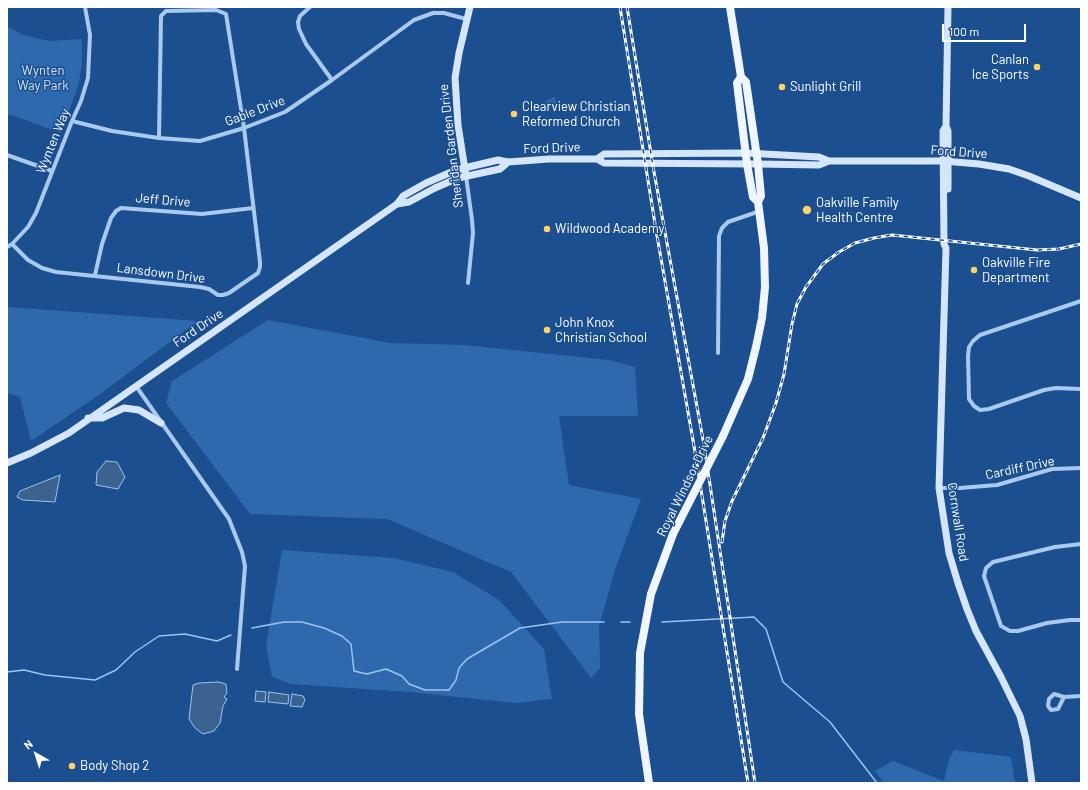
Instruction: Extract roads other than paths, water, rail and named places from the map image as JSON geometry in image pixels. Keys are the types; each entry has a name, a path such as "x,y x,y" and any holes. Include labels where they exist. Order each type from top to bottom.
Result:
{"main road":[{"name":"Sheridan Garden Drive","path":"466,176 458,125 455,78 466,19 470,7"},
{"name":"Royal Windsor Drive","path":"730,7 741,77 746,82 758,164 761,196 758,202"},
{"name":"Cornwall Road","path":"948,7 946,126 948,131 945,162 948,245 946,248 939,488 949,553 966,609 976,631 1002,677 1020,716 1026,739 1032,783"},
{"name":"Royal Windsor Drive","path":"649,783 639,714 640,653 651,594 673,534 723,436 748,379 762,318 765,286 764,248 760,211 758,202 753,196 747,164 737,83 741,77"},
{"name":"Ford Drive","path":"7,463 31,453 69,433 88,418 268,295 397,204 403,196 442,175 465,168 498,160 508,162 596,158 604,154 746,153 819,157 829,161 945,162 979,164 1009,170 1029,176 1081,198"},
{"name":"Ford Drive","path":"596,158 604,163 819,165 829,161"},
{"name":"Ford Drive","path":"397,204 409,202 451,181 466,176 500,169 508,162"},
{"path":"88,418 102,418 124,408 139,410 161,423"}],"street":[{"name":"Wynten Way","path":"7,247 28,228 36,213 81,101 88,78 90,35 85,7"},
{"path":"310,7 300,16 298,22 300,29 306,44 332,80"},
{"name":"Lansdown Drive","path":"12,244 28,260 42,268 56,272 200,287 208,289 218,295 229,293 258,272 260,267 244,128 226,14 216,10 166,11 161,16 159,138"},
{"name":"Gable Drive","path":"72,121 112,132 200,141 244,128 285,112 332,80 414,20 433,13 444,13 466,19"},
{"path":"7,155 52,171"},
{"name":"Sheridan Garden Drive","path":"466,176 473,233 468,283"},
{"name":"Jeff Drive","path":"95,275 102,244 111,218 116,211 121,208 202,214 253,208"},
{"path":"718,354 719,236 722,228 728,222 760,211"},
{"path":"1081,301 980,335 969,346 968,356 969,399 974,406 980,410 989,409 1044,390 1056,388 1081,389"},
{"path":"136,386 229,519 242,552 245,566 237,668"},
{"name":"Cardiff Drive","path":"939,488 997,485 1052,469 1081,468"},
{"path":"1081,544 1055,547 993,562 986,568 984,576 1001,626 1010,631 1018,631 1047,623 1081,620"},
{"path":"1064,697 1058,710 1051,710 1048,706 1049,699 1054,694 1064,697 1081,696"}],"waterway":[{"path":"662,622 754,617 766,629 783,682 830,722 877,783"},
{"path":"252,628 284,622 302,622 324,628 342,636 351,644 354,671 367,674 386,669 402,676 409,684 425,690 449,690 456,680 459,668 467,659 520,628 562,622 604,622"},
{"path":"621,622 630,622"},
{"path":"7,672 24,670 45,675 95,680 116,670 135,652 159,636 185,634 217,641 231,635"}],"railway":[{"path":"620,7 656,230 694,446 748,783"},
{"path":"627,7 654,172 704,445 755,783"},
{"path":"722,542 725,521 732,501 763,438 776,403 784,374 792,324 797,304 806,287 823,264 839,252 855,243 892,235 1037,250 1059,249 1081,244"}],"place":[{"name":"Canlan Ice Sports","path":"1037,67"},
{"name":"Sunlight Grill","path":"782,87"},
{"name":"Clearview Christian Reformed Church","path":"514,114"},
{"name":"Oakville Family Health Centre","path":"807,210"},
{"name":"Wildwood Academy","path":"547,229"},
{"name":"Oakville Fire Department","path":"974,270"},
{"name":"John Knox Christian School","path":"547,330"},
{"name":"Body Shop 2","path":"72,766"}],"park label":[{"name":"Wynten Way Park","path":"43,78"}]}
